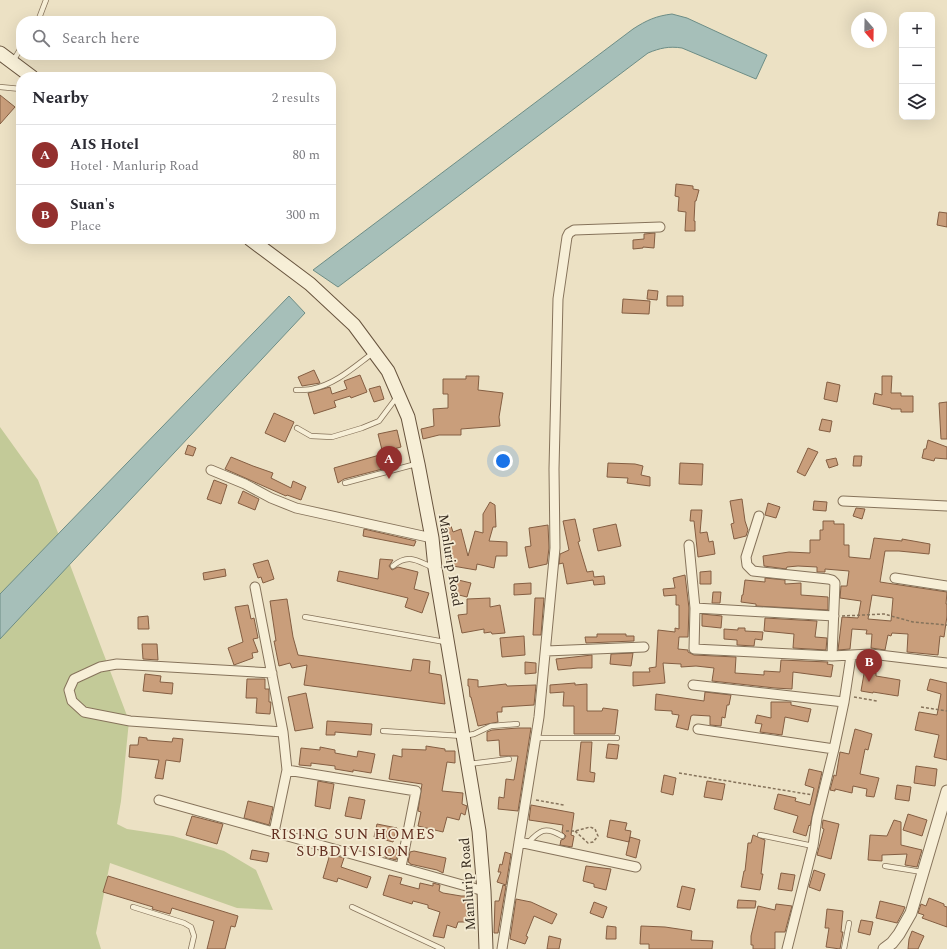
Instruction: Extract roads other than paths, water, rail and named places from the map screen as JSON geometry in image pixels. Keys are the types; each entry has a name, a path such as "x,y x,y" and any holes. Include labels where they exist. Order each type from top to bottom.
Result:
{"main road":[{"path":"0,53 25,72"},
{"name":"Manlurip Road","path":"257,244 310,284 354,325 388,371 408,417 432,538 463,736 480,831 486,949"}],"street":[{"path":"502,949 523,843 526,799 536,738 546,651 555,548 554,469 558,299 567,238 569,233 574,230 660,227"},
{"path":"211,470 296,508 432,538"},
{"path":"843,501 947,506"},
{"path":"759,516 746,556 747,565 753,571 832,580 834,583 832,656"},
{"path":"689,545 695,608 694,650 832,656 871,654 947,663"},
{"path":"895,578 947,586"},
{"path":"255,587 283,732 287,770 274,832"},
{"path":"695,608 834,616"},
{"path":"546,651 644,647"},
{"path":"787,949 813,846 817,818 834,749 844,699 851,656"},
{"path":"272,673 118,664 100,667 74,679 69,690 72,701 84,712 130,721 283,732"},
{"path":"693,685 844,699"},
{"path":"698,729 834,749"},
{"path":"287,770 416,791 401,867"},
{"path":"884,949 892,943 899,934 911,913 947,790"},
{"path":"159,800 484,891"},
{"path":"523,843 636,867"}],"lane":[{"path":"40,16 46,0"},
{"path":"12,62 16,56"},
{"path":"0,87 16,90"},
{"path":"296,390 312,389 335,380 374,352"},
{"path":"297,428 311,436 332,437 362,428 379,421 399,394"},
{"path":"345,483 418,464"},
{"path":"393,566 399,560 408,558 436,568"},
{"path":"305,617 449,642"},
{"path":"383,731 463,736 474,734 490,726 517,724"},
{"path":"536,738 617,738"},
{"path":"468,764 509,760"},
{"path":"523,843 544,830 552,830 562,836"},
{"path":"760,834 813,846"},
{"path":"885,866 924,872"},
{"path":"133,907 184,923 191,927 194,936 190,949"},
{"path":"352,907 442,949"},
{"path":"844,949 849,923"}],"water":[{"path":"672,14 687,18 767,55 756,79 682,48 665,48 648,53 338,287 313,270 633,29 652,19"},
{"path":"289,296 305,313 0,639 0,594"}],"place":[{"name":"AIS Hotel","path":"389,479"},
{"name":"Suan's","path":"869,682"}],"district":[{"name":"RISING SUN HOMES SUBDIVISION","path":"353,842"}]}
